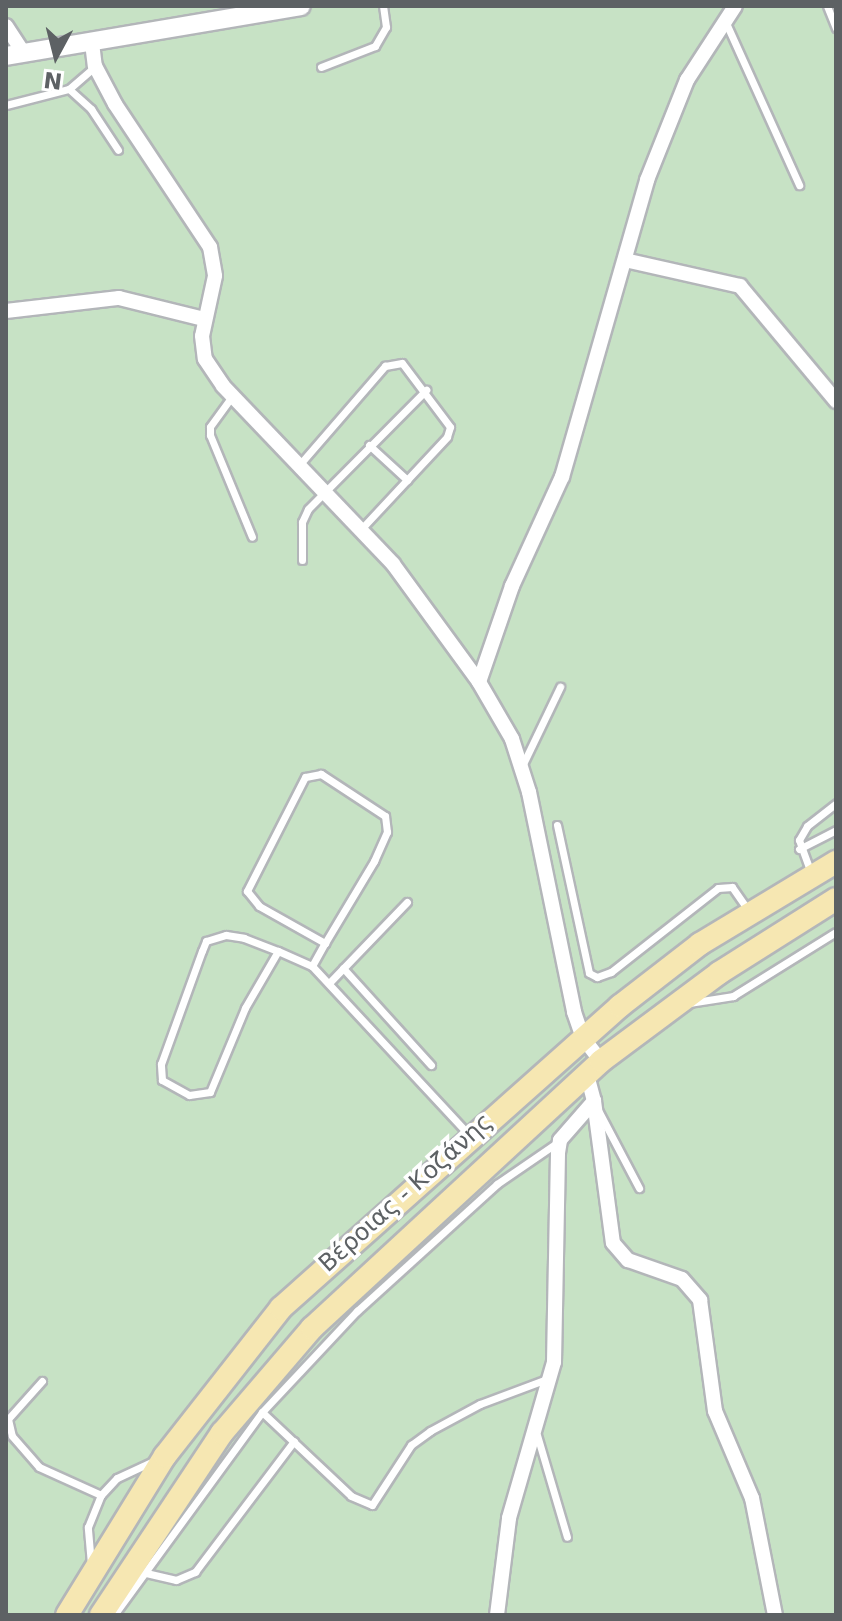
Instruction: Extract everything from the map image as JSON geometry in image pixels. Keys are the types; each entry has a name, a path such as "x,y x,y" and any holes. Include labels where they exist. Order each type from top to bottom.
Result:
{"main road":[{"name":"Βέροιας - Κοζάνης","path":"73,1613 92,1574 165,1456 281,1308 469,1135 583,1038 700,944 836,862"},
{"name":"Βέροιας - Κοζάνης","path":"101,1615 199,1466 269,1375 357,1285 594,1068 679,1002 836,899"}],"street":[{"path":"6,26 15,55 301,6"},
{"path":"479,682 512,586 562,477 647,180 680,96 735,6"},
{"path":"92,43 95,66 210,247 215,276 204,319 205,359 233,395 362,528 479,682 522,766 583,1038 594,1068 613,1243 628,1260 682,1279 700,1300 715,1411 752,1498 775,1615"},
{"path":"625,260 740,286 836,401"},
{"path":"6,311 119,298 204,319"},
{"path":"497,1615 507,1527 550,1379 556,1340 555,1182 560,1140 596,1105"}],"lane":[{"path":"321,67 375,46 386,27 383,6"},
{"path":"827,6 836,28"},
{"path":"725,21 799,185"},
{"path":"6,105 69,89 95,66"},
{"path":"69,89 91,109 118,150"},
{"path":"300,464 391,363 402,363 426,390 450,427 362,528"},
{"path":"302,560 302,522 369,445 426,390"},
{"path":"233,395 210,427 210,435 252,537"},
{"path":"369,445 407,480"},
{"path":"522,766 560,687"},
{"path":"312,966 374,861 388,823 385,816 321,774 305,777 247,891 259,906 325,943"},
{"path":"813,875 799,849 807,826 836,803"},
{"path":"557,825 589,973 597,977 611,972 718,888 732,887 750,912"},
{"path":"799,849 836,830"},
{"path":"330,982 407,902"},
{"path":"679,1002 708,1003 733,996 836,932"},
{"path":"278,951 245,1008 210,1092 194,1095 172,1089 162,1080 161,1064 206,941 226,935 278,951 312,966 469,1135"},
{"path":"343,968 431,1065"},
{"path":"596,1105 639,1188"},
{"path":"114,1615 262,1412 357,1311 497,1184 560,1140"},
{"path":"262,1412 351,1496 372,1505 411,1445 430,1431 480,1404 550,1379"},
{"path":"42,1381 8,1419 12,1436 39,1467 101,1495"},
{"path":"536,1432 567,1537"},
{"path":"146,1573 176,1580 195,1572 294,1441"},
{"path":"92,1574 88,1527 101,1495 117,1478 165,1456"}],"green space":[{"path":"6,6 836,6 836,1615 6,1615"}]}
